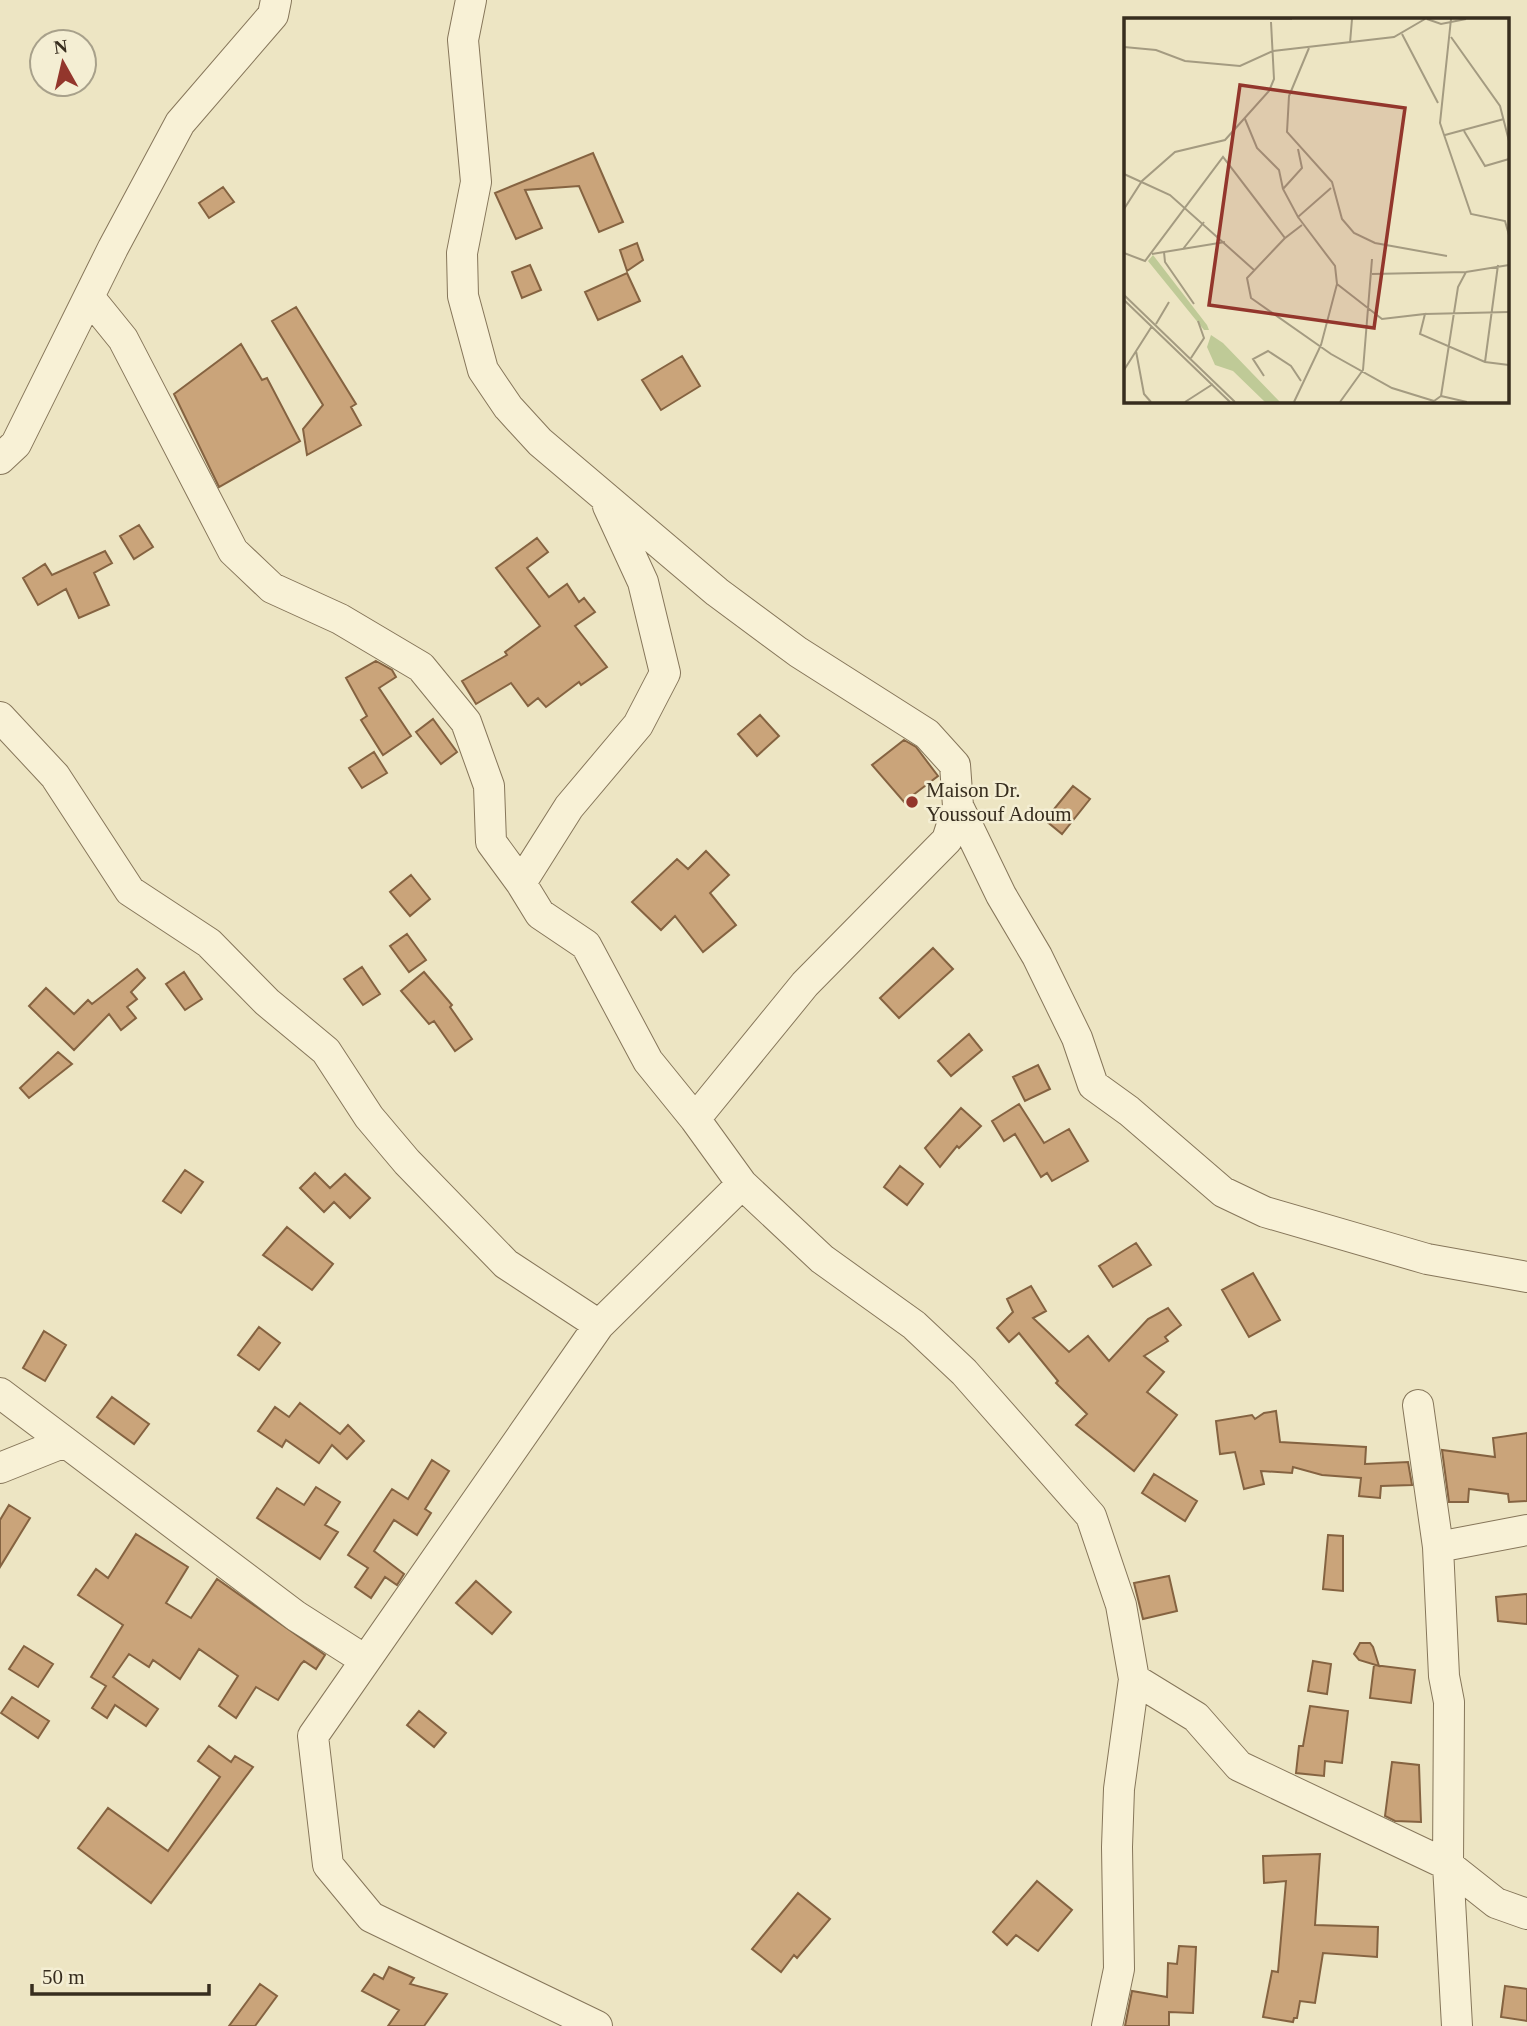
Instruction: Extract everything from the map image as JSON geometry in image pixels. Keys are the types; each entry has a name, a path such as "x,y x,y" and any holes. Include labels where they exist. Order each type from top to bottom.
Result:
{"street":[{"path":"0,459 16,444 180,123 273,15 276,0"},
{"path":"471,0 463,40 476,182 462,253 463,296 483,370 508,407 540,442 717,592 798,652 927,734 955,765 958,806 1001,895 1037,956 1077,1038 1093,1085 1129,1111 1223,1192 1265,1212 1427,1259 1527,1277"},
{"path":"89,297 123,339 233,551 272,588 340,619 421,667 466,722 489,786 491,842 540,915 586,945 648,1060 742,1184 822,1259 914,1325 964,1371 1091,1516 1121,1605 1135,1679 1119,1789 1116,1847 1119,1969 1107,2026"},
{"path":"521,883 569,807 638,725 665,673 643,582 605,499"},
{"path":"0,717 55,776 130,891 209,943 267,1002 326,1051 369,1117 407,1162 506,1264 599,1325"},
{"path":"695,1119 806,985 947,840 958,806"},
{"path":"597,2026 371,1917 328,1865 313,1736 599,1325 742,1184"},
{"path":"0,1393 296,1615 365,1660"},
{"path":"1418,1405 1438,1547 1444,1676 1449,1702 1448,1865 1457,2026"},
{"path":"0,1468 65,1442"},
{"path":"1438,1547 1527,1530"},
{"path":"1135,1679 1196,1717 1239,1766 1448,1865 1496,1903 1527,1913"}],"building":[{"path":"593,153 623,222 599,232 579,186 525,190 542,228 516,239 495,193"},
{"path":"223,187 234,202 209,218 199,203"},
{"path":"637,243 643,260 627,271 620,250"},
{"path":"530,265 541,290 522,298 512,272"},
{"path":"627,273 640,301 598,320 585,292"},
{"path":"296,307 356,404 351,407 361,425 307,455 303,429 323,405 272,321"},
{"path":"241,344 262,380 267,378 300,441 219,487 174,394"},
{"path":"682,356 700,386 661,410 642,380"},
{"path":"139,525 153,547 134,559 120,536"},
{"path":"537,538 548,552 527,568 549,597 567,584 579,602 584,598 595,612 575,626 607,667 581,685 579,682 546,707 538,698 528,706 511,683 476,704 462,681 507,655 505,652 540,626 496,568"},
{"path":"105,551 112,563 94,573 109,605 79,618 66,589 38,605 23,578 45,564 52,575"},
{"path":"376,661 392,670 396,677 379,688 411,736 383,755 361,720 367,716 346,678"},
{"path":"760,715 779,736 757,756 738,734"},
{"path":"433,719 457,752 441,764 416,732"},
{"path":"904,740 916,747 938,776 904,802 872,765"},
{"path":"374,752 387,773 362,788 349,768"},
{"path":"1073,786 1090,799 1062,834 1045,820"},
{"path":"706,851 729,875 710,893 736,925 703,952 675,916 661,930 632,902 677,859 688,869"},
{"path":"411,875 430,899 410,916 390,892"},
{"path":"407,934 426,960 409,972 390,946"},
{"path":"933,948 953,969 899,1018 880,998"},
{"path":"362,967 380,994 363,1005 344,979"},
{"path":"137,969 145,978 131,992 137,999 127,1007 136,1018 121,1030 109,1014 74,1050 29,1006 46,988 74,1014 88,1000 92,1004"},
{"path":"184,972 202,999 185,1010 166,984"},
{"path":"424,972 452,1005 450,1007 472,1039 455,1051 434,1021 429,1024 401,991"},
{"path":"969,1034 982,1050 951,1076 938,1061"},
{"path":"58,1052 72,1064 29,1098 20,1088"},
{"path":"1038,1065 1050,1089 1025,1101 1013,1077"},
{"path":"1019,1104 1044,1143 1069,1129 1088,1161 1052,1181 1047,1173 1041,1177 1015,1134 1004,1141 992,1121"},
{"path":"961,1108 981,1126 959,1148 957,1146 940,1167 925,1148"},
{"path":"900,1166 923,1184 907,1205 884,1187"},
{"path":"185,1170 203,1182 181,1213 163,1201"},
{"path":"315,1173 330,1188 345,1174 370,1198 350,1218 334,1202 324,1212 300,1188"},
{"path":"287,1227 333,1264 312,1290 263,1255"},
{"path":"1136,1243 1151,1265 1113,1287 1099,1266"},
{"path":"1253,1273 1280,1320 1249,1337 1222,1290"},
{"path":"1031,1286 1046,1311 1033,1318 1069,1352 1088,1336 1109,1361 1148,1319 1168,1308 1181,1325 1165,1337 1168,1341 1144,1356 1164,1372 1147,1392 1177,1415 1134,1471 1076,1425 1087,1414 1056,1383 1058,1381 1019,1333 1009,1342 997,1328 1013,1312 1007,1299"},
{"path":"259,1327 280,1343 259,1370 238,1355"},
{"path":"44,1331 66,1345 45,1381 23,1368"},
{"path":"112,1397 149,1424 134,1444 97,1417"},
{"path":"300,1403 340,1434 348,1425 364,1441 347,1459 332,1445 319,1463 286,1440 282,1447 258,1431 275,1407 289,1417"},
{"path":"1276,1411 1280,1442 1366,1447 1365,1464 1408,1462 1412,1485 1381,1486 1380,1498 1359,1496 1361,1478 1322,1475 1293,1467 1292,1473 1261,1471 1264,1484 1244,1489 1235,1452 1220,1454 1216,1421 1252,1415 1255,1419 1264,1413"},
{"path":"1527,1433 1527,1501 1509,1502 1508,1494 1469,1489 1468,1502 1449,1502 1442,1450 1495,1457 1493,1438"},
{"path":"432,1460 449,1471 425,1509 431,1513 417,1535 394,1520 374,1551 404,1574 397,1585 385,1577 371,1598 355,1587 368,1568 348,1555 392,1489 408,1499"},
{"path":"1154,1474 1197,1501 1185,1521 1142,1493"},
{"path":"316,1487 340,1502 325,1525 338,1532 320,1559 257,1518 277,1488 304,1505"},
{"path":"9,1505 30,1518 0,1567 0,1520"},
{"path":"136,1534 188,1567 166,1603 191,1618 217,1579 325,1655 316,1669 304,1661 278,1700 256,1687 236,1718 219,1706 238,1676 199,1649 180,1679 153,1660 149,1667 129,1654 113,1677 158,1709 146,1726 115,1705 107,1718 92,1708 106,1686 91,1677 123,1625 78,1595 96,1569 108,1578"},
{"path":"1328,1535 1343,1536 1343,1591 1323,1589"},
{"path":"1169,1576 1177,1611 1143,1619 1134,1583"},
{"path":"476,1581 511,1612 492,1634 456,1603"},
{"path":"1527,1594 1527,1624 1498,1621 1496,1597"},
{"path":"1360,1643 1370,1643 1379,1666 1359,1660 1354,1654"},
{"path":"24,1646 53,1664 38,1687 9,1669"},
{"path":"1313,1661 1331,1664 1327,1694 1308,1691"},
{"path":"1374,1665 1415,1670 1411,1703 1370,1698"},
{"path":"12,1697 49,1721 38,1738 1,1713"},
{"path":"1310,1706 1348,1711 1342,1763 1325,1761 1324,1776 1296,1773 1299,1746 1303,1746"},
{"path":"419,1711 446,1733 434,1747 407,1725"},
{"path":"209,1746 231,1762 235,1756 253,1767 151,1903 78,1848 108,1808 168,1851 220,1777 198,1761"},
{"path":"1392,1762 1419,1765 1421,1822 1395,1821 1385,1816"},
{"path":"1320,1854 1315,1925 1378,1927 1377,1957 1323,1953 1315,2003 1300,2001 1297,2018 1294,2018 1293,2022 1263,2017 1272,1971 1278,1972 1286,1881 1264,1883 1263,1856"},
{"path":"1037,1881 1072,1910 1038,1951 1016,1935 1007,1945 993,1932"},
{"path":"798,1893 830,1919 797,1958 794,1955 781,1972 752,1949"},
{"path":"1179,1946 1196,1947 1193,2013 1169,2012 1169,2026 1125,2026 1132,1991 1167,1997 1168,1963 1177,1964"},
{"path":"389,1967 414,1978 410,1984 447,1994 424,2026 388,2026 399,2010 362,1991 374,1974 383,1979"},
{"path":"260,1984 277,1996 255,2026 229,2026"},
{"path":"1505,1986 1527,1989 1527,2021 1501,2017"}],"place":[{"name":"Maison Dr. Youssouf Adoum","path":"912,802"}]}
